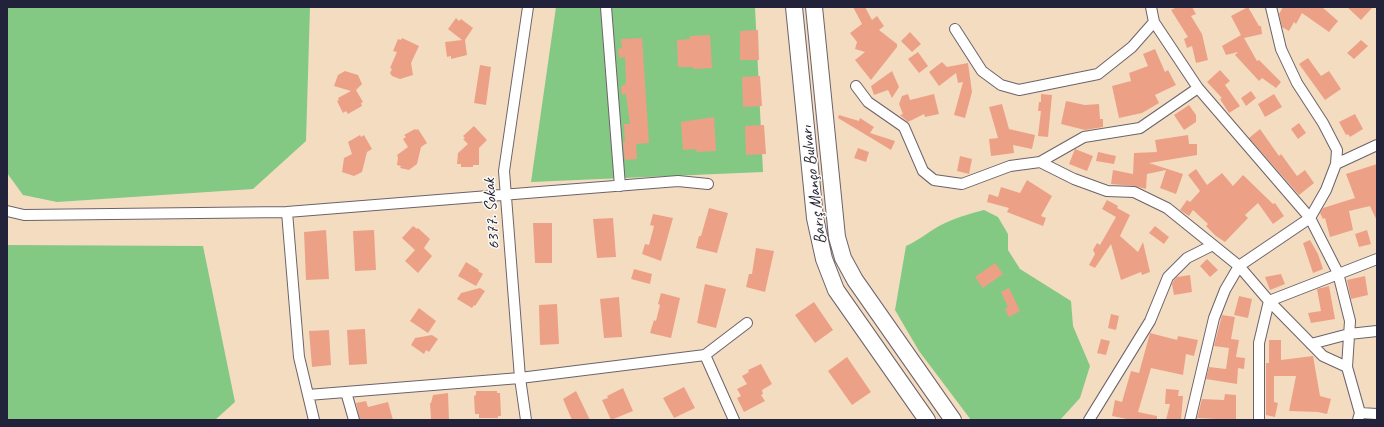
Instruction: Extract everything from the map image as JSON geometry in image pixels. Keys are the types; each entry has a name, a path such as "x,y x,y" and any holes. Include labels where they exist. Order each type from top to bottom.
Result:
{"main road":[{"name":"Barış Manço Bulvarı","path":"794,7 815,218 824,259 836,290 928,420"},
{"name":"Barış Manço Bulvarı","path":"814,7 837,237 843,258 855,280 953,420"}],"street":[{"name":"6377. Sokak","path":"526,420 520,378 504,171 528,7"},
{"path":"606,7 620,186"},
{"path":"1190,420 1214,318 1225,290 1239,266 1310,218 1326,190 1336,164 1337,150 1323,123 1297,83 1281,49 1271,7"},
{"path":"1153,8 1154,22 1198,88 1310,218 1338,273 1350,321 1347,367 1359,416 1377,414"},
{"path":"955,29 982,71 1001,86 1019,90 1098,74 1132,46 1154,22"},
{"path":"856,86 868,102 904,127 923,171 934,180 962,184 1010,166 1040,162 1084,137 1140,128 1198,88"},
{"path":"1336,164 1377,145"},
{"path":"1040,162 1074,179 1107,191 1134,192 1167,208 1239,266 1269,301 1322,356 1347,367"},
{"path":"7,211 24,216 287,212 678,181 708,184"},
{"path":"287,212 300,357 314,420"},
{"path":"1089,420 1150,321 1168,277 1187,258 1213,245"},
{"path":"1269,301 1377,259"},
{"path":"1259,420 1259,343 1269,301"},
{"path":"308,395 520,378 705,355 746,323"},
{"path":"1311,344 1349,334 1377,330"},
{"path":"705,355 734,420"},
{"path":"346,392 354,420"}],"green space":[{"path":"7,7 310,7 306,141 253,189 57,202 23,195 7,173"},
{"path":"556,7 755,7 763,172 531,182"},
{"path":"984,210 998,217 1008,234 1008,250 1020,269 1071,301 1073,326 1090,366 1080,398 1060,420 971,420 919,351 895,310 906,246 945,223 962,216"},
{"path":"7,245 203,246 235,402 215,420 7,420"}],"building":[{"path":"853,7 865,7 872,20 877,16 884,26 879,30 897,44 897,47 871,80 855,60 865,52 855,49 857,42 850,33 862,24"},
{"path":"1177,7 1192,7 1196,14 1191,16 1202,34 1208,60 1196,63 1192,46 1187,48 1184,39 1188,37 1171,10"},
{"path":"1248,7 1259,26 1261,26 1262,34 1244,38 1257,61 1259,60 1281,82 1276,88 1262,78 1259,81 1235,55 1238,52 1226,55 1222,46 1241,35 1231,16"},
{"path":"1283,7 1322,7 1338,21 1329,32 1302,13 1296,24 1294,22 1289,31 1282,27 1279,14"},
{"path":"1347,7 1373,7 1361,20"},
{"path":"456,18 459,21 461,19 473,28 465,40 467,55 451,59 451,56 447,57 445,42 462,40 448,29"},
{"path":"758,30 759,60 740,60 740,31"},
{"path":"910,32 921,44 912,52 901,41"},
{"path":"710,35 712,68 693,69 693,67 678,67 677,40 690,39 690,36"},
{"path":"402,38 419,46 411,63 413,75 400,79 392,76 390,73 392,69 390,68 397,52 393,51 398,39 401,40"},
{"path":"642,38 649,143 636,144 637,159 625,160 623,142 625,142 624,124 630,124 626,94 622,95 621,86 625,85 626,80 625,57 619,58 618,49 622,48 621,39"},
{"path":"1361,40 1368,46 1354,59 1347,53"},
{"path":"1155,49 1165,72 1168,70 1176,85 1155,95 1159,103 1142,113 1119,118 1112,86 1131,81 1129,73 1148,66 1143,54"},
{"path":"918,52 928,66 919,73 908,59"},
{"path":"1308,58 1321,76 1329,71 1341,89 1325,100 1299,64"},
{"path":"942,62 947,67 968,63 972,92 965,118 954,115 963,82 958,83 956,73 939,86 929,72"},
{"path":"480,65 491,67 486,105 474,103"},
{"path":"1220,70 1230,81 1225,85 1240,106 1229,113 1220,99 1222,98 1207,82"},
{"path":"345,71 358,75 362,84 356,90 363,102 361,103 362,106 348,114 346,111 343,113 337,101 339,100 338,98 351,91 334,86 338,75"},
{"path":"892,71 899,87 892,98 888,90 874,95 871,86"},
{"path":"760,76 762,106 743,107 742,77"},
{"path":"1251,91 1256,98 1246,106 1241,98"},
{"path":"908,94 910,100 934,94 939,114 925,117 924,114 908,122 900,115 903,114 899,104 902,96"},
{"path":"1041,94 1052,95 1048,137 1038,136 1041,111 1038,111 1039,102 1041,102"},
{"path":"1274,94 1282,107 1265,117 1258,104"},
{"path":"1066,101 1085,105 1099,104 1100,119 1103,119 1103,127 1085,130 1061,124"},
{"path":"1002,104 1009,129 1035,135 1032,149 1013,145 1014,153 991,156 989,139 998,138 989,107"},
{"path":"1189,105 1196,115 1196,122 1184,130 1174,115"},
{"path":"1355,114 1363,129 1350,137 1348,134 1346,135 1339,122"},
{"path":"839,115 859,121 860,118 874,127 870,133 895,141 891,150 838,118"},
{"path":"714,117 716,151 697,152 696,149 683,150 681,122"},
{"path":"1299,123 1306,133 1298,139 1291,129"},
{"path":"764,125 766,154 746,155 745,126"},
{"path":"474,126 487,140 479,148 479,165 473,165 473,167 461,167 461,164 457,164 458,153 468,144 463,139 465,138 463,136"},
{"path":"418,129 427,143 421,147 417,164 409,170 400,168 401,166 397,165 397,155 408,147 403,139 406,137 404,135"},
{"path":"1260,129 1279,156 1281,154 1297,176 1305,170 1314,183 1299,195 1249,138"},
{"path":"360,135 361,137 364,135 372,149 367,152 362,172 354,176 342,172 344,158 352,154 348,142"},
{"path":"1188,135 1189,144 1197,144 1197,155 1149,163 1183,174 1176,194 1160,188 1166,170 1147,174 1146,189 1134,186 1111,184 1113,170 1133,174 1134,153 1157,152 1155,140"},
{"path":"858,148 869,152 866,162 854,158"},
{"path":"1075,149 1093,156 1087,171 1069,164"},
{"path":"1098,152 1116,156 1114,164 1096,161"},
{"path":"960,156 972,159 969,174 957,171"},
{"path":"1377,164 1377,221 1370,206 1349,211 1353,230 1330,237 1325,218 1323,219 1320,213 1323,208 1355,198 1346,174"},
{"path":"1196,169 1207,185 1222,173 1233,186 1243,175 1273,204 1275,203 1284,216 1273,224 1258,203 1245,215 1248,218 1225,242 1216,236 1206,226 1208,224 1193,210 1189,216 1180,210 1187,200 1190,202 1200,191 1188,175"},
{"path":"1027,180 1052,196 1041,216 1046,218 1043,226 1007,212 1009,208 987,202 989,194 998,197 1001,187 1020,193"},
{"path":"1107,200 1118,206 1117,208 1130,215 1120,236 1138,252 1143,242 1150,272 1142,275 1141,272 1121,280 1111,244 1095,268 1089,265 1095,254 1093,250 1097,243 1100,245 1116,217 1102,209"},
{"path":"709,208 728,213 717,253 696,248"},
{"path":"653,214 673,218 661,261 642,254 645,244 649,245 654,226 650,225"},
{"path":"613,218 616,257 597,258 593,219"},
{"path":"533,223 552,223 552,263 535,263"},
{"path":"413,226 417,229 418,228 430,239 424,248 432,256 418,273 405,261 415,250 402,238"},
{"path":"1155,226 1169,237 1164,244 1149,233"},
{"path":"326,230 329,279 306,280 304,232"},
{"path":"374,230 376,270 355,271 353,231"},
{"path":"1367,230 1371,244 1359,247 1355,234"},
{"path":"1310,240 1318,254 1323,269 1313,273 1303,243"},
{"path":"756,248 774,251 765,292 746,287 749,274 752,274"},
{"path":"1207,259 1218,270 1210,277 1200,266"},
{"path":"466,262 483,274 476,286 458,276"},
{"path":"995,263 1003,274 983,288 975,277"},
{"path":"634,269 652,274 650,284 631,279"},
{"path":"1281,274 1285,284 1270,290 1265,277"},
{"path":"1190,275 1192,292 1174,295 1172,284 1174,280 1177,277"},
{"path":"1365,276 1368,295 1351,299 1347,280"},
{"path":"705,284 726,289 716,328 697,323"},
{"path":"1329,286 1335,319 1311,323 1308,313 1321,311 1317,289"},
{"path":"480,288 485,291 472,308 457,299 461,293"},
{"path":"1009,288 1020,311 1009,317 1005,309 1008,307 1001,292"},
{"path":"661,293 680,298 671,338 650,333 654,320 656,321"},
{"path":"1239,296 1252,299 1248,318 1234,315"},
{"path":"619,297 622,337 604,338 600,299"},
{"path":"814,302 833,330 815,343 795,315"},
{"path":"557,304 559,344 540,345 539,305"},
{"path":"419,308 436,321 428,333 410,321"},
{"path":"1111,314 1119,316 1116,330 1108,328"},
{"path":"1222,315 1235,317 1231,339 1239,340 1236,357 1245,358 1244,369 1238,368 1237,384 1206,379 1209,367 1226,369 1229,348 1214,346"},
{"path":"365,329 367,364 349,365 347,330"},
{"path":"329,330 331,365 312,367 309,331"},
{"path":"1150,333 1177,340 1178,336 1198,340 1194,356 1186,354 1183,375 1151,368 1138,412 1157,416 1157,420 1132,420 1112,416 1115,400 1122,402 1131,371 1139,373"},
{"path":"432,335 438,339 429,352 426,350 424,354 411,345 415,338"},
{"path":"1101,339 1110,341 1106,355 1097,353"},
{"path":"1269,340 1281,340 1281,360 1313,356 1320,396 1331,399 1327,414 1318,412 1289,411 1296,376 1274,376 1274,402 1278,403 1275,417 1266,415 1266,363 1269,363"},
{"path":"847,357 871,392 852,405 828,371"},
{"path":"761,364 772,384 762,390 763,394 761,395 765,401 744,412 737,398 741,396 737,389 747,384 742,376 749,372 748,370"},
{"path":"684,387 695,408 674,418 663,398"},
{"path":"623,388 633,411 611,420 602,400 608,398 607,396"},
{"path":"1166,389 1179,390 1178,396 1183,396 1181,420 1166,420 1170,404 1165,404"},
{"path":"476,391 497,391 497,393 500,393 501,416 498,416 498,418 479,418 479,414 475,414 474,396 476,395"},
{"path":"576,391 590,420 572,420 563,399"},
{"path":"448,393 449,420 431,420 430,403 433,395"},
{"path":"1225,394 1236,395 1236,420 1197,418 1202,399 1224,400"},
{"path":"366,401 368,407 388,402 393,420 360,420 356,403"}]}
